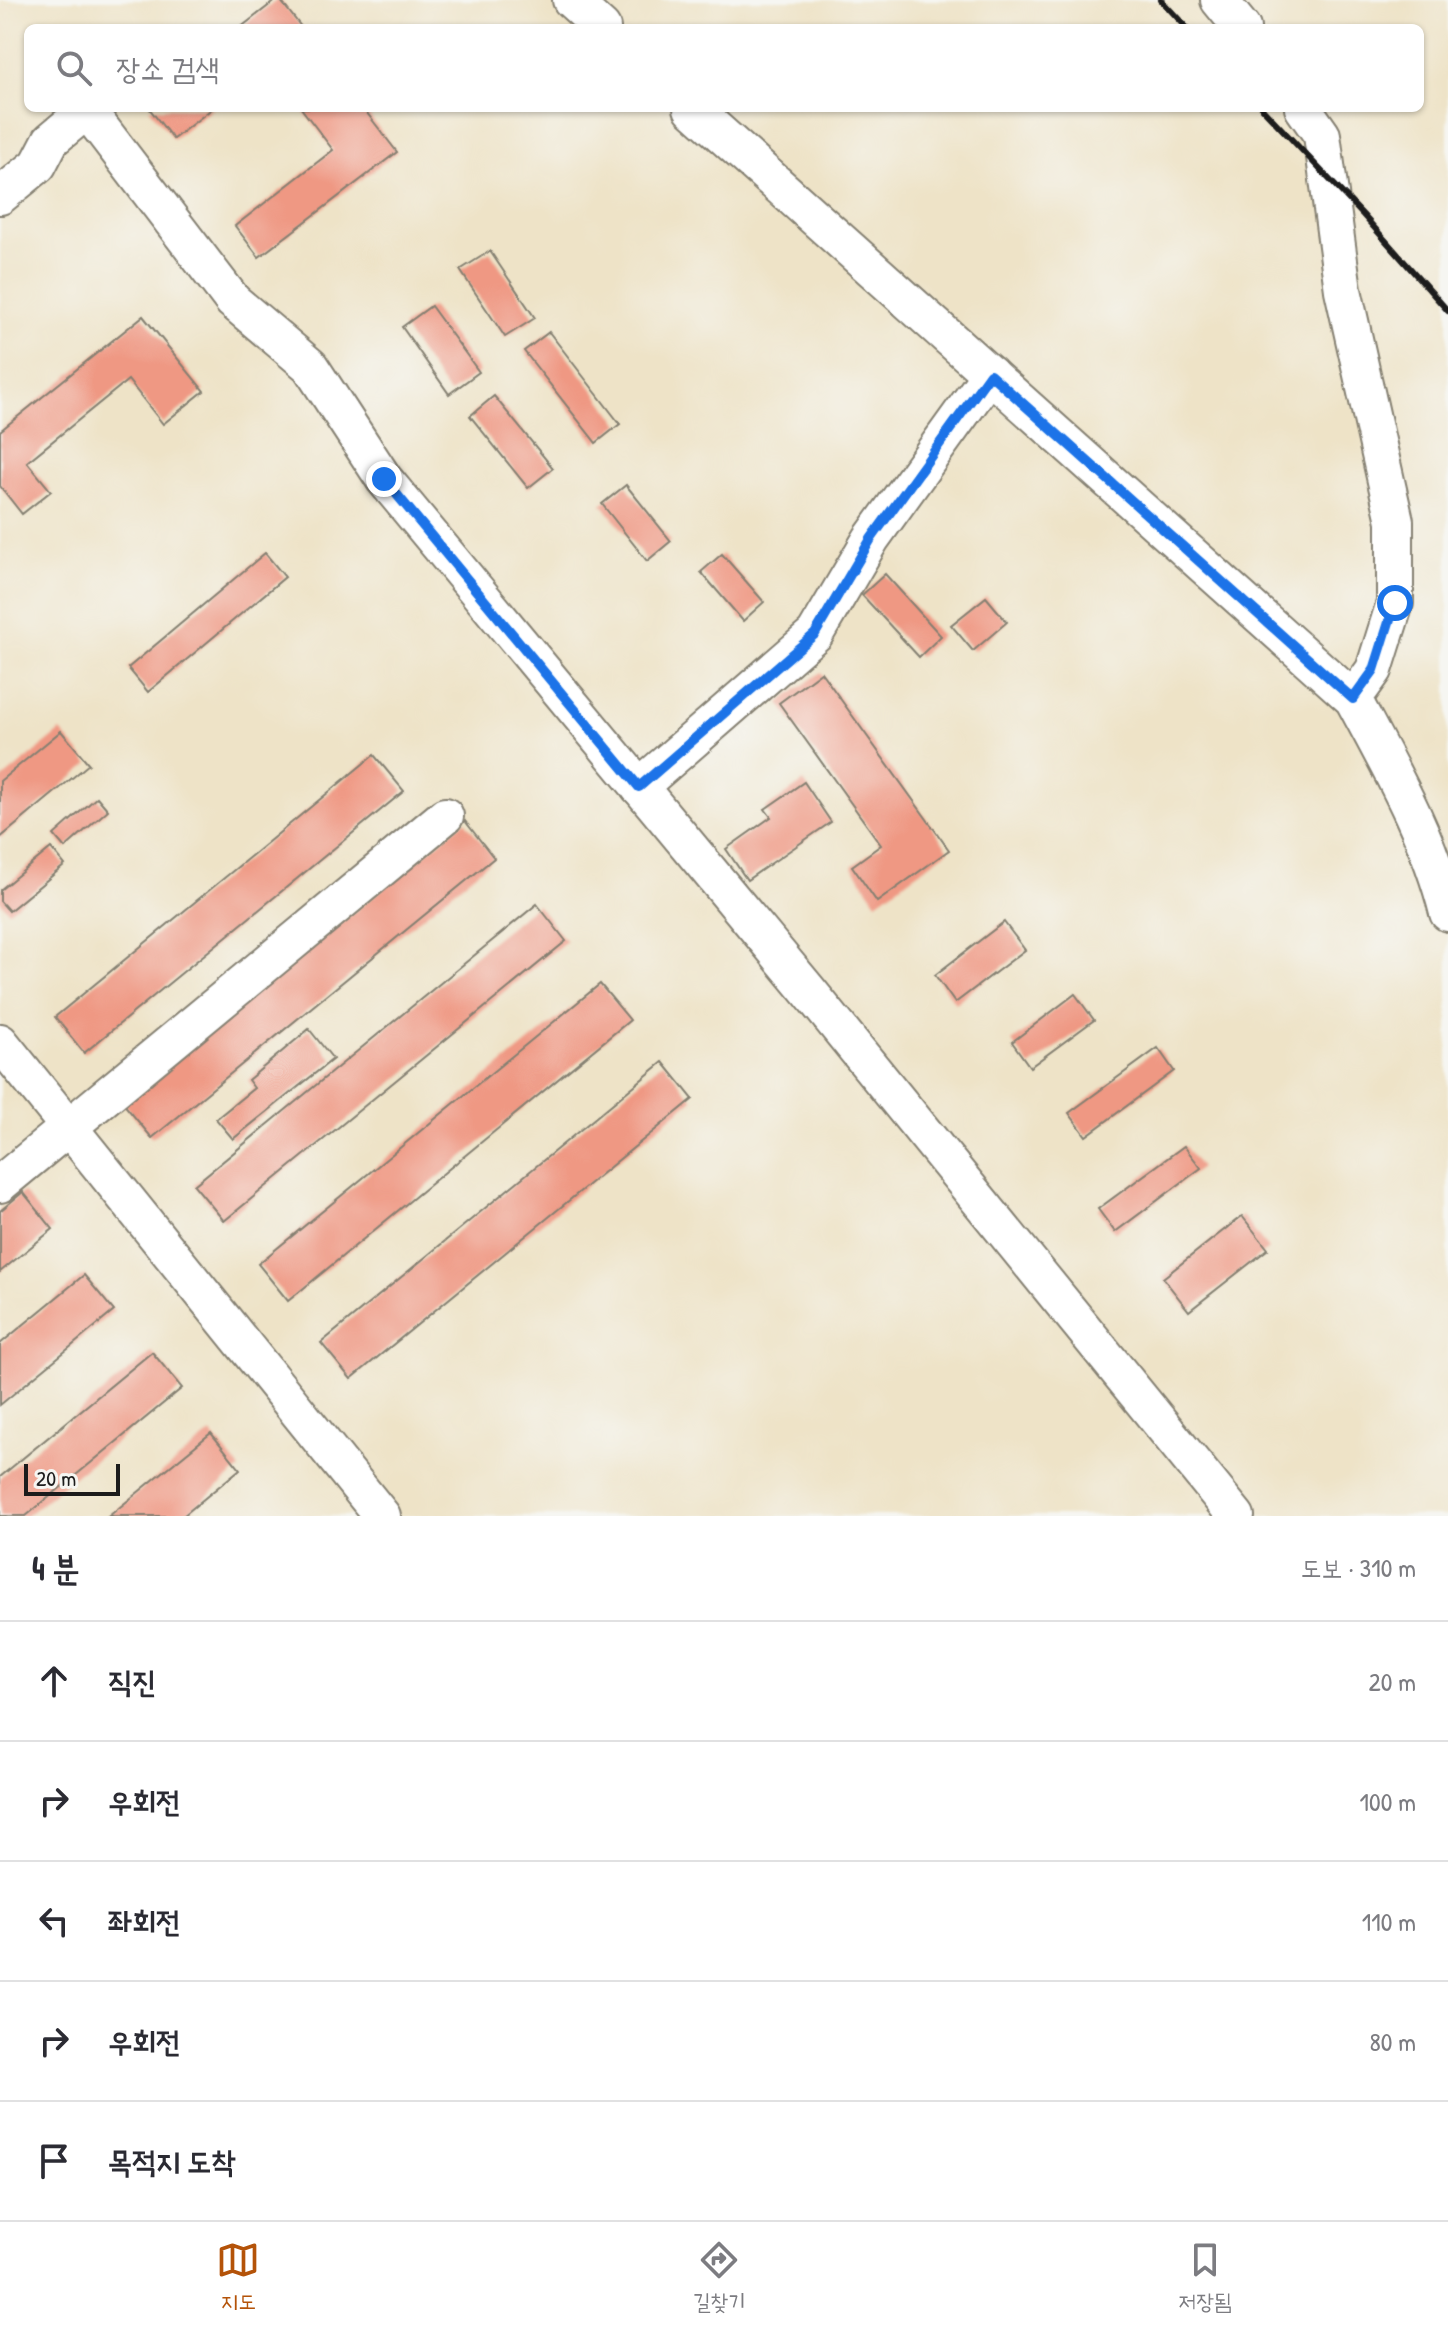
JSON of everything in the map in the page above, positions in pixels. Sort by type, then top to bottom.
[{"type":"street","points":[[571,0],[598,24]]},
{"type":"street","points":[[1219,0],[1239,24]]},
{"type":"street","points":[[0,196],[38,165],[51,140],[85,112]]},
{"type":"street","points":[[89,112],[233,301],[310,366],[384,479],[1236,1516]]},
{"type":"street","points":[[696,112],[1353,699],[1397,781],[1437,869],[1448,913]]},
{"type":"street","points":[[1306,112],[1322,135],[1343,290],[1395,521],[1395,603],[1374,670],[1353,699]]},
{"type":"street","points":[[639,787],[815,634],[871,539],[990,374]]},
{"type":"street","points":[[0,1184],[445,816]]},
{"type":"street","points":[[0,1042],[382,1516]]},
{"type":"building","points":[[280,0],[299,24],[245,24]]},
{"type":"building","points":[[152,112],[208,112],[173,139]]},
{"type":"building","points":[[304,112],[366,112],[397,152],[259,257],[235,226],[333,150]]},
{"type":"building","points":[[490,251],[535,318],[505,337],[460,270]]},
{"type":"building","points":[[431,306],[479,372],[449,394],[402,327]]},
{"type":"building","points":[[143,316],[204,391],[163,424],[128,380],[27,462],[51,491],[22,514],[0,486],[0,431]]},
{"type":"building","points":[[549,332],[620,424],[596,443],[524,351]]},
{"type":"building","points":[[494,396],[553,468],[528,488],[470,416]]},
{"type":"building","points":[[626,485],[671,541],[647,561],[602,504]]},
{"type":"building","points":[[265,553],[285,577],[148,692],[128,668]]},
{"type":"building","points":[[722,554],[764,602],[743,621],[701,572]]},
{"type":"building","points":[[885,574],[941,636],[919,657],[862,595]]},
{"type":"building","points":[[986,597],[1007,622],[973,651],[951,625]]},
{"type":"building","points":[[821,672],[949,850],[877,902],[852,866],[881,845],[779,703]]},
{"type":"building","points":[[61,731],[89,764],[0,838],[0,781]]},
{"type":"building","points":[[374,755],[404,791],[84,1053],[55,1017]]},
{"type":"building","points":[[804,782],[831,822],[747,880],[726,849],[771,817],[765,809]]},
{"type":"building","points":[[97,797],[108,810],[65,848],[54,835]]},
{"type":"building","points":[[465,821],[494,858],[152,1138],[122,1102]]},
{"type":"building","points":[[51,848],[65,865],[9,911],[0,901],[0,890]]},
{"type":"building","points":[[537,904],[566,941],[224,1221],[194,1185]]},
{"type":"building","points":[[1004,922],[1025,950],[955,1003],[935,975]]},
{"type":"building","points":[[600,984],[630,1020],[288,1301],[258,1264]]},
{"type":"building","points":[[1075,994],[1094,1020],[1030,1067],[1012,1042]]},
{"type":"building","points":[[309,1029],[333,1059],[233,1139],[216,1119],[254,1088],[248,1080]]},
{"type":"building","points":[[1158,1048],[1174,1071],[1086,1136],[1069,1113]]},
{"type":"building","points":[[663,1062],[693,1099],[351,1379],[321,1343]]},
{"type":"building","points":[[1184,1146],[1201,1168],[1115,1232],[1098,1209]]},
{"type":"building","points":[[23,1192],[53,1229],[0,1272],[0,1211]]},
{"type":"building","points":[[1242,1216],[1268,1249],[1189,1311],[1163,1278]]},
{"type":"building","points":[[84,1275],[114,1311],[0,1405],[0,1344]]},
{"type":"building","points":[[152,1352],[182,1388],[26,1516],[0,1516],[0,1477]]},
{"type":"building","points":[[211,1433],[240,1469],[183,1516],[109,1516]]},
{"type":"railway","points":[[1161,0],[1183,24]]},
{"type":"railway","points":[[1266,112],[1448,311]]},
{"type":"route","points":[[384,479],[639,787],[815,634],[871,539],[990,374],[1353,699],[1374,670],[1395,603]]}]
